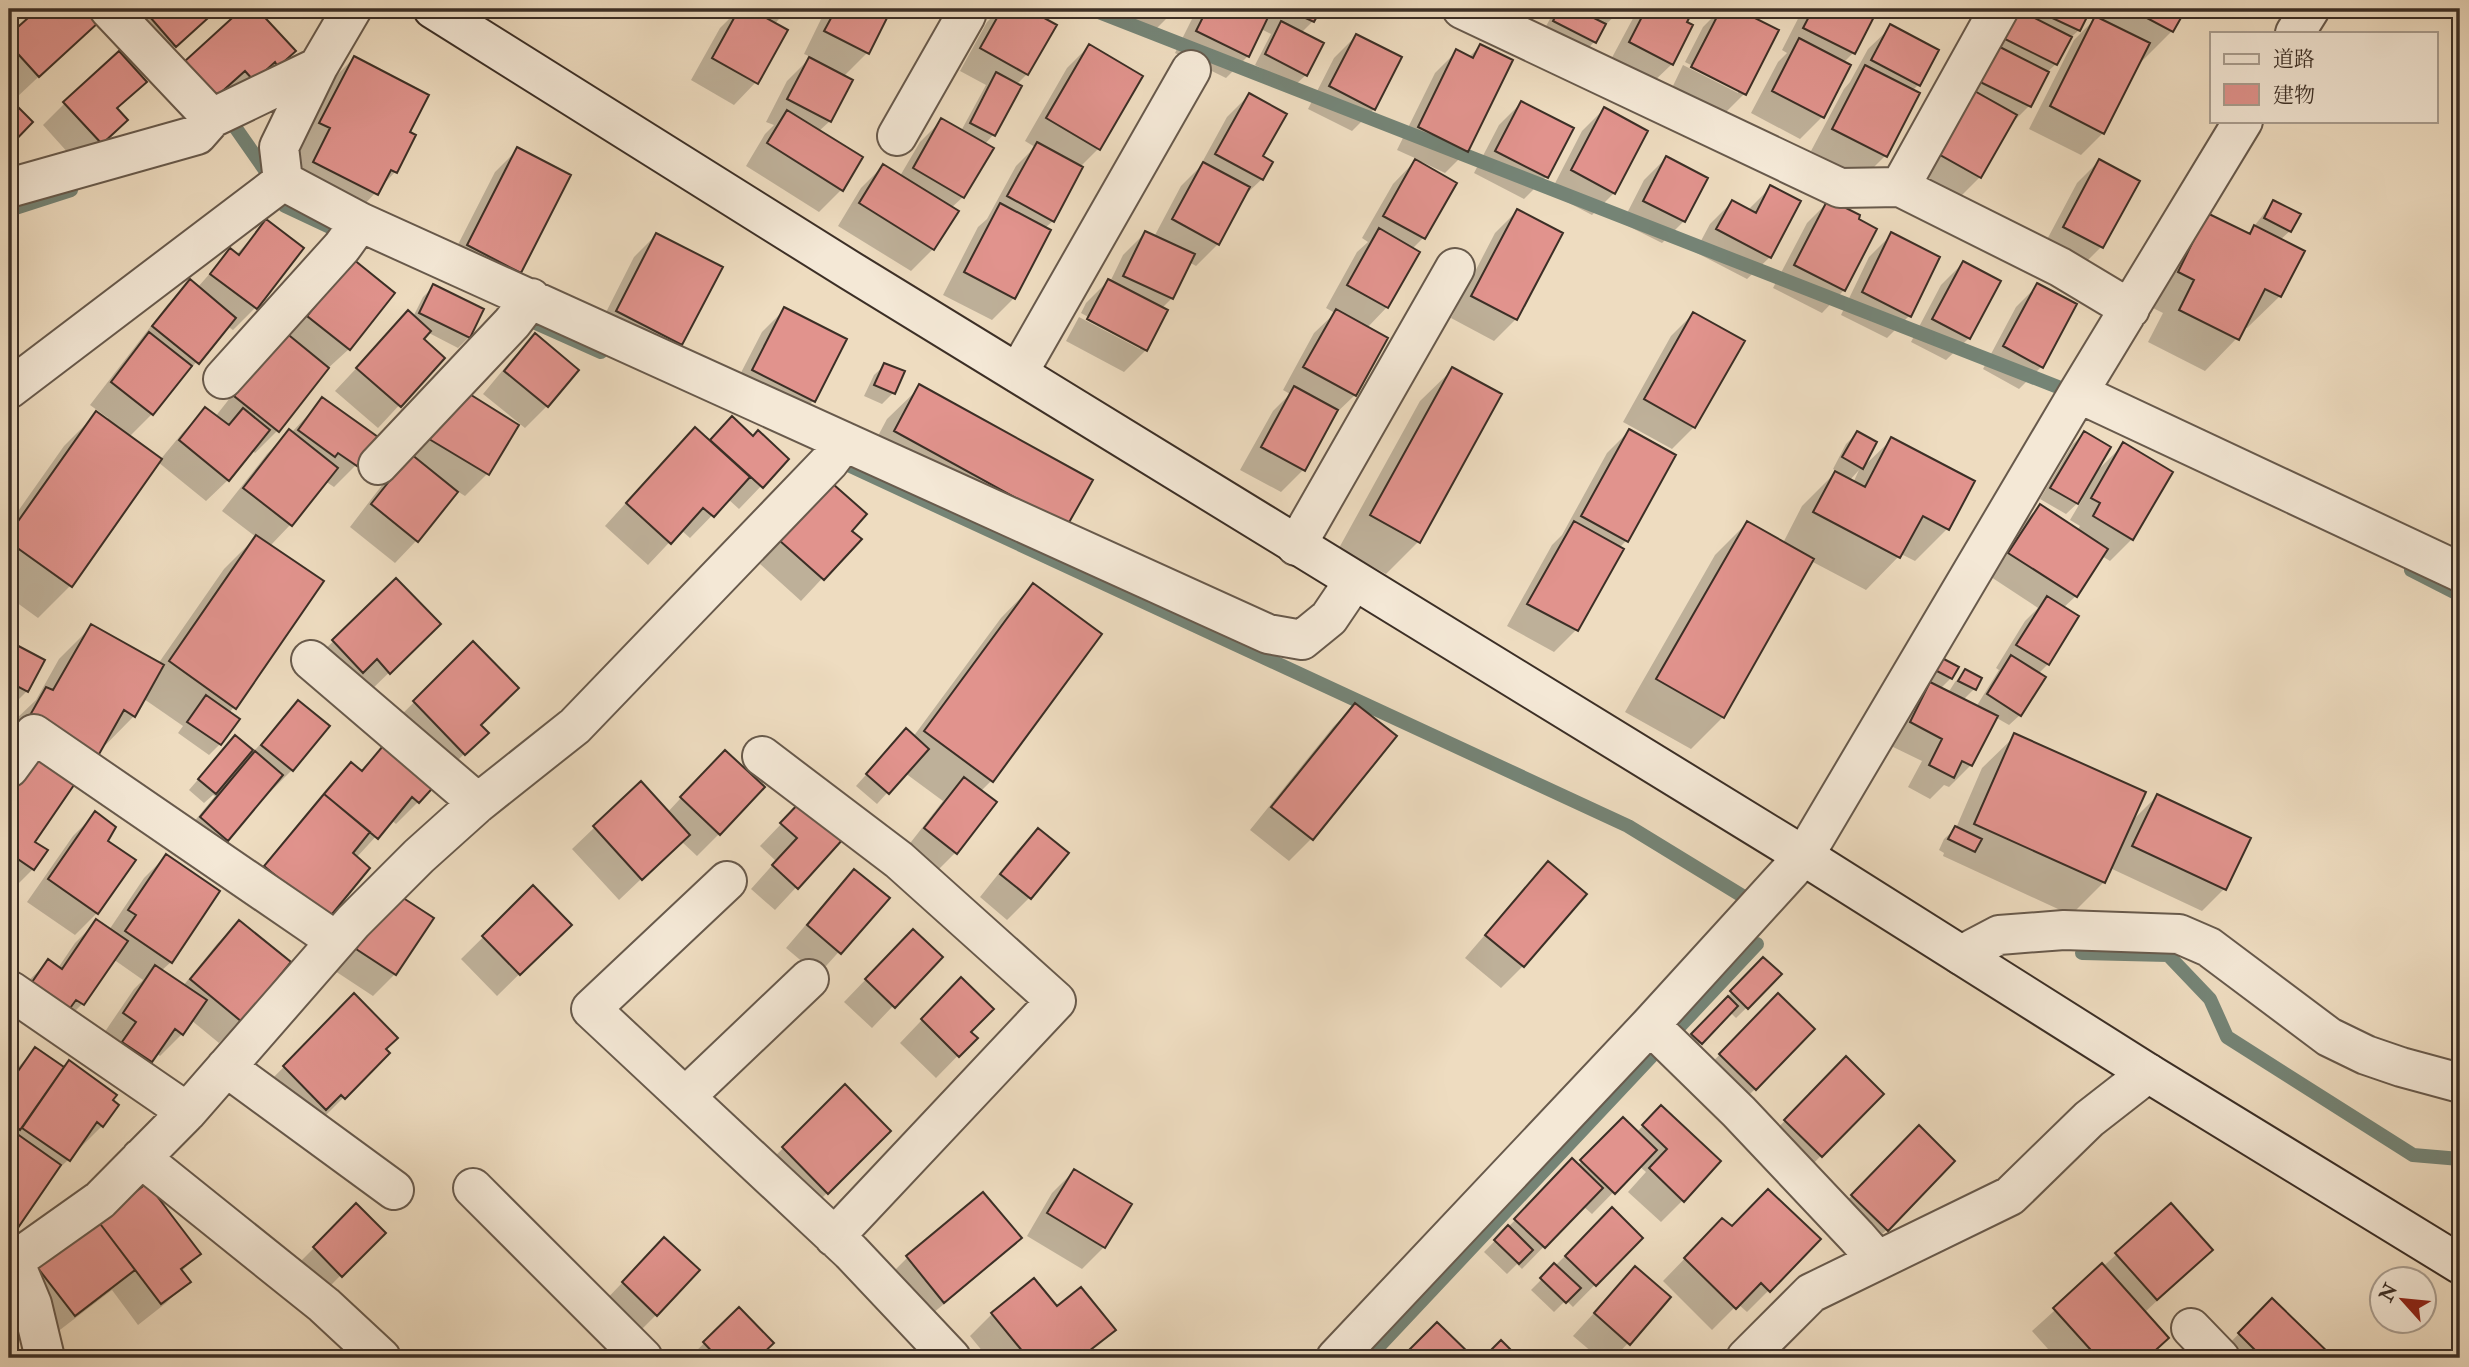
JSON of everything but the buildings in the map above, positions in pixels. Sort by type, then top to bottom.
[{"type":"street","points":[[109,9],[212,118]]},
{"type":"street","points":[[352,9],[318,67],[279,147],[283,181],[352,233],[837,452],[1268,634],[1302,640],[1329,618],[1354,581]]},
{"type":"street","points":[[433,9],[2460,1264]]},
{"type":"street","points":[[897,136],[966,15],[963,9]]},
{"type":"street","points":[[1462,9],[1840,188],[1900,187],[2060,267],[2130,309]]},
{"type":"street","points":[[1900,187],[1999,9]]},
{"type":"street","points":[[2296,32],[2310,9]]},
{"type":"street","points":[[9,188],[197,135],[212,118],[318,67]]},
{"type":"street","points":[[1018,373],[1191,70]]},
{"type":"street","points":[[1336,1358],[1661,1037],[1804,856],[2078,393],[2242,122]]},
{"type":"street","points":[[9,388],[283,181]]},
{"type":"street","points":[[223,379],[352,233]]},
{"type":"street","points":[[1296,545],[1455,268]]},
{"type":"street","points":[[378,465],[522,310]]},
{"type":"street","points":[[2078,393],[2460,572]]},
{"type":"street","points":[[45,1358],[32,1304],[12,1259],[100,1200],[187,1112],[336,941],[419,856],[478,803],[575,726],[837,452]]},
{"type":"street","points":[[311,660],[478,803]]},
{"type":"street","points":[[9,768],[34,734],[336,941]]},
{"type":"street","points":[[762,756],[899,860],[1056,1001],[834,1237]]},
{"type":"street","points":[[727,881],[591,1009],[834,1237],[951,1358]]},
{"type":"street","points":[[1961,955],[1999,935],[2064,930],[2179,934],[2209,947],[2329,1038],[2366,1055],[2460,1083]]},
{"type":"street","points":[[685,1097],[809,979]]},
{"type":"street","points":[[11,990],[187,1112]]},
{"type":"street","points":[[1661,1037],[1739,1112],[1877,1260]]},
{"type":"street","points":[[226,1068],[394,1190]]},
{"type":"street","points":[[1746,1358],[1811,1293],[2010,1196],[2089,1119],[2148,1073]]},
{"type":"street","points":[[141,1158],[324,1305],[381,1358]]},
{"type":"street","points":[[473,1188],[643,1358]]},
{"type":"street","points":[[2191,1328],[2220,1358]]},
{"type":"waterway","points":[[1091,9],[2058,387]]},
{"type":"waterway","points":[[235,127],[265,170]]},
{"type":"waterway","points":[[9,210],[71,190]]},
{"type":"waterway","points":[[285,206],[334,229]]},
{"type":"waterway","points":[[527,319],[601,352]]},
{"type":"waterway","points":[[833,458],[1628,826],[1749,900]]},
{"type":"waterway","points":[[2411,570],[2460,595]]},
{"type":"waterway","points":[[1368,1358],[1757,944]]},
{"type":"waterway","points":[[2082,953],[2168,955],[2210,999],[2227,1037],[2413,1155],[2460,1159]]}]
